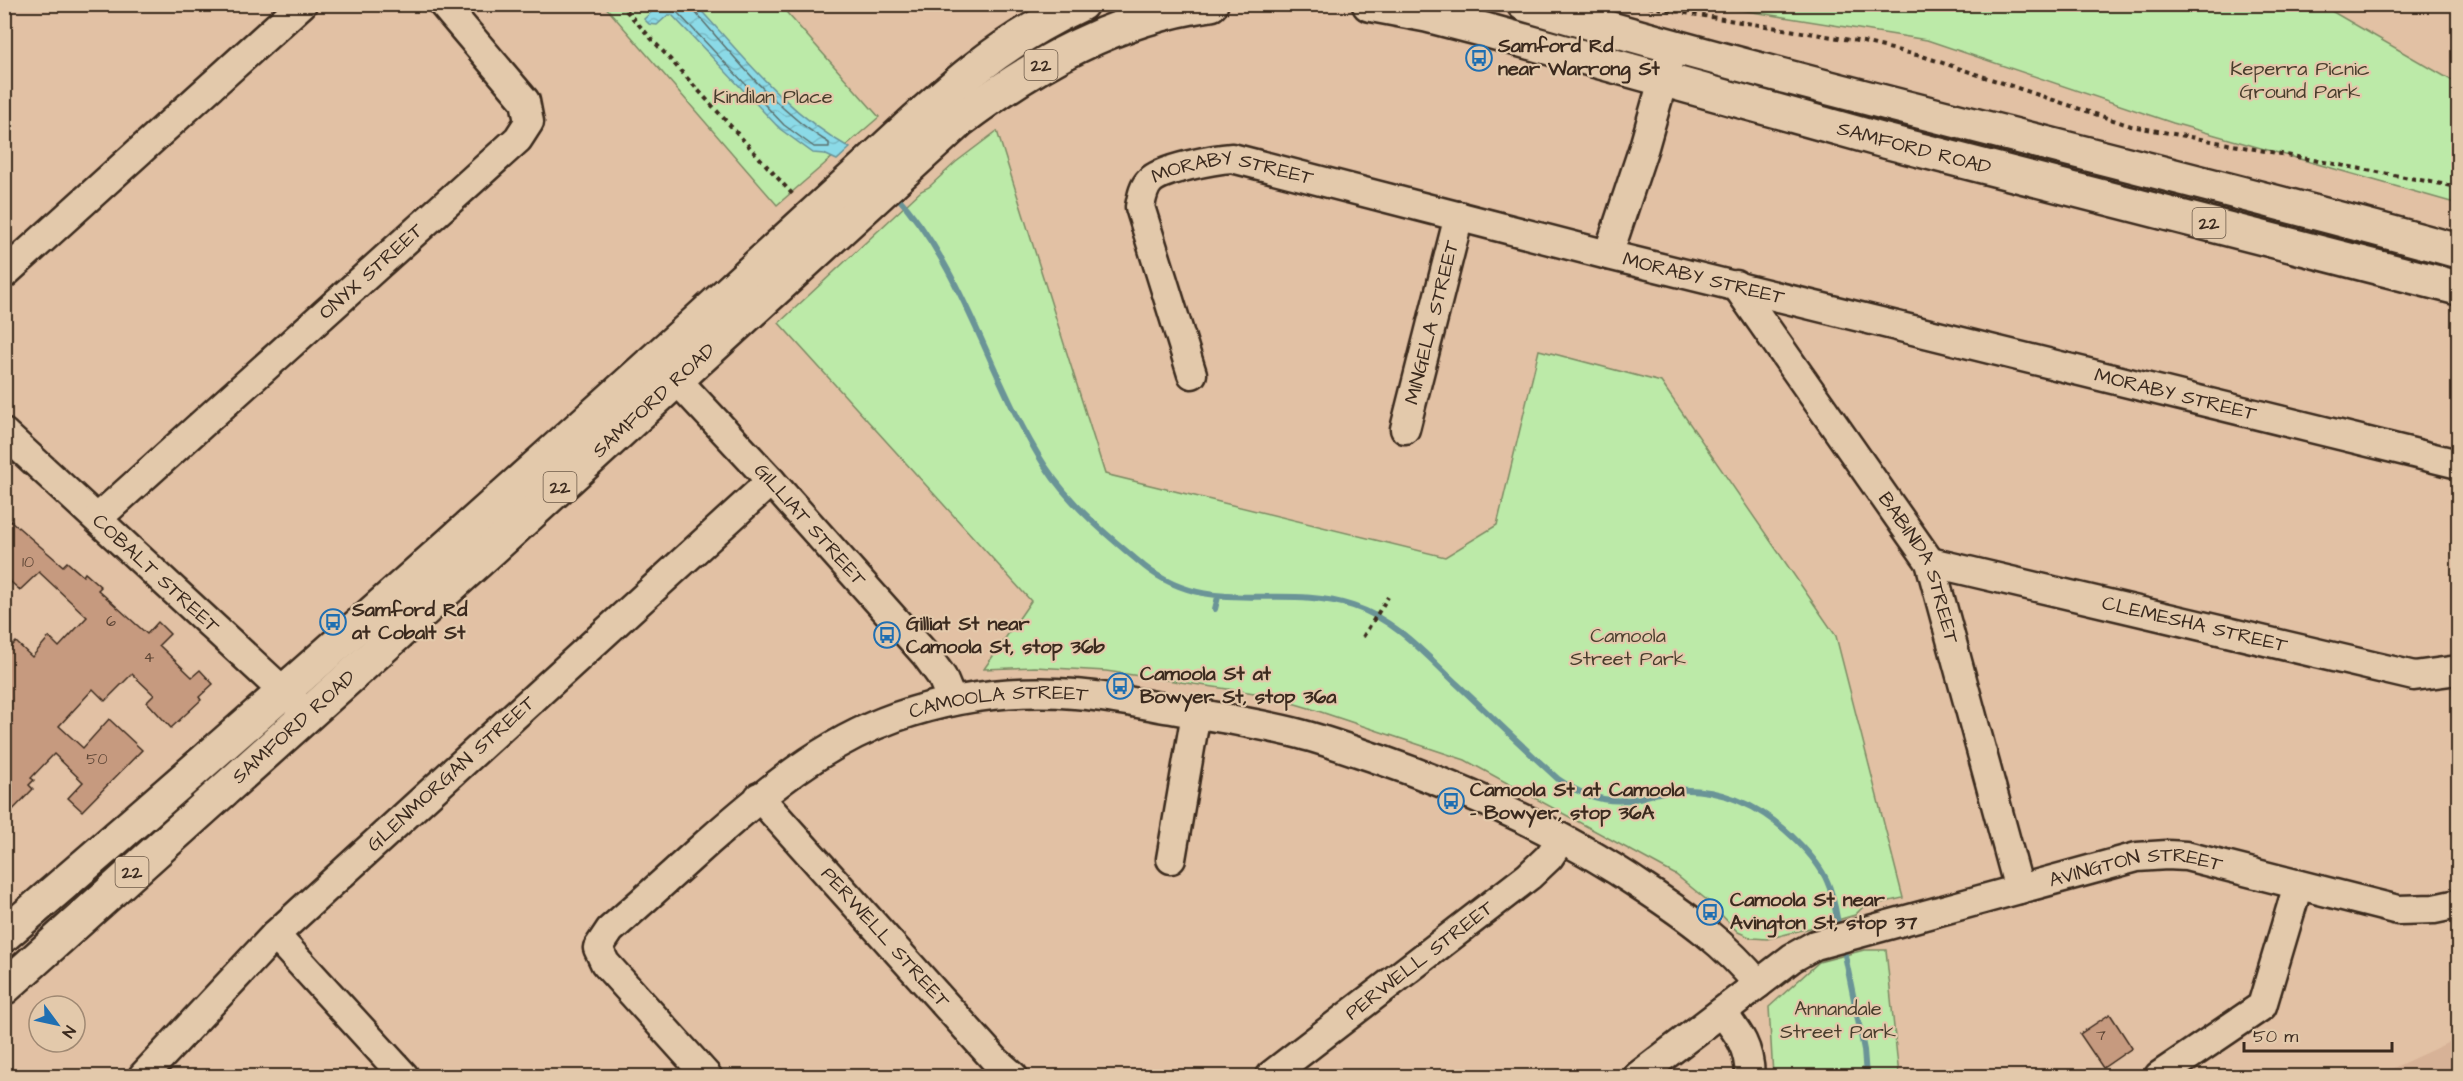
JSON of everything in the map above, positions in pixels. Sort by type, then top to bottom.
[{"type":"main road","name":"SAMFORD ROAD","points":[[1370,4],[1475,27],[1881,140],[2458,288]]},
{"type":"main road","name":"SAMFORD ROAD","points":[[1524,4],[1947,120],[2342,219],[2458,251]]},
{"type":"main road","name":"SAMFORD ROAD","points":[[893,160],[932,103],[995,52],[1043,22],[1079,5]]},
{"type":"main road","name":"SAMFORD ROAD","points":[[4,988],[296,704],[667,369],[893,160],[960,120],[1007,85],[1055,56],[1132,24],[1207,5]]},
{"type":"main road","name":"SAMFORD ROAD","points":[[4,935],[296,704]]},
{"type":"street","points":[[4,274],[302,4]]},
{"type":"street","name":"ONYX STREET","points":[[98,518],[518,139],[529,122],[525,101],[443,4]]},
{"type":"street","points":[[1608,255],[1644,147],[1672,45]]},
{"type":"street","name":"MORABY STREET","points":[[1192,374],[1140,207],[1143,192],[1152,178],[1204,160],[1232,158],[1608,255],[2458,464]]},
{"type":"street","name":"MINGELA STREET","points":[[1405,429],[1459,216]]},
{"type":"street","name":"BABINDA STREET","points":[[1736,285],[1930,562],[2019,889]]},
{"type":"street","name":"GILLIAT STREET","points":[[667,369],[771,481],[934,665],[952,701]]},
{"type":"street","name":"COBALT STREET","points":[[4,433],[296,704]]},
{"type":"street","name":"GLENMORGAN STREET","points":[[143,1077],[275,935],[771,481]]},
{"type":"street","name":"CLEMESHA STREET","points":[[1930,562],[2414,676],[2458,670]]},
{"type":"street","name":"CAMOOLA STREET","points":[[705,1076],[605,963],[598,948],[610,930],[759,797],[810,759],[838,743],[894,718],[952,701],[1014,694],[1078,694],[1196,713],[1300,734],[1463,790],[1562,839],[1665,902],[1736,958],[1758,984]]},
{"type":"street","points":[[1171,859],[1196,713]]},
{"type":"street","name":"PERWELL STREET","points":[[759,797],[996,1061],[1013,1077]]},
{"type":"street","name":"PERWELL STREET","points":[[1270,1077],[1529,876],[1549,857],[1562,839]]},
{"type":"street","name":"AVINGTON STREET","points":[[1638,1077],[1792,958],[1815,945],[2137,857],[2186,856],[2398,910],[2434,909],[2458,903]]},
{"type":"street","points":[[2159,1077],[2262,1006],[2298,885]]},
{"type":"street","points":[[275,935],[404,1077]]},
{"type":"street","points":[[1722,1012],[1741,1037],[1749,1056],[1750,1077]]},
{"type":"path","points":[[620,4],[796,197]]},
{"type":"path","points":[[1631,4],[1863,42],[1925,57],[2131,126],[2458,187]]},
{"type":"path","points":[[1363,637],[1388,597]]},
{"type":"shaded area","points":[[2458,1038],[2458,1076],[2376,1076]]},
{"type":"green space","name":"Kindilan Place","points":[[604,5],[780,5],[879,117],[777,205]]},
{"type":"green space","name":"Keperra Picnic Ground Park","points":[[1709,5],[2321,5],[2458,84],[2458,204],[2173,123],[1927,40]]},
{"type":"green space","name":"Camoola Street Park","points":[[997,131],[1105,474],[1445,557],[1497,525],[1539,350],[1661,382],[1836,636],[1903,898],[1863,907],[1855,915],[1810,928],[1767,939],[1752,938],[1738,932],[1708,901],[1676,875],[1465,760],[1261,694],[1106,671],[1035,667],[984,669],[1031,601],[779,323],[921,191],[929,187],[956,162]]},
{"type":"green space","name":"Annandale Street Park","points":[[1864,950],[1886,950],[1899,1076],[1773,1076],[1769,1007],[1819,962]]},
{"type":"water","points":[[659,5],[696,5],[786,101],[827,134],[850,148],[837,160],[824,154],[813,153],[780,129],[672,15],[668,15],[657,25],[649,24],[644,19]]},
{"type":"building","points":[[4,515],[63,566],[67,562],[83,576],[85,573],[101,587],[98,590],[147,634],[158,622],[170,634],[159,645],[192,677],[200,670],[213,684],[199,697],[201,700],[171,728],[147,702],[154,695],[132,674],[105,701],[93,689],[59,726],[83,748],[109,719],[142,750],[82,811],[68,798],[83,782],[54,754],[31,778],[34,780],[29,785],[33,789],[4,819],[4,654],[16,642],[32,657],[49,637],[59,647],[87,617],[39,572],[20,590],[4,576]]},
{"type":"building","points":[[2110,1014],[2132,1048],[2103,1068],[2080,1034]]},
{"type":"waterway","points":[[895,194],[919,224],[959,291],[1008,398],[1045,466],[1078,507],[1144,566],[1169,582],[1195,591],[1220,596],[1300,597],[1326,600],[1369,612],[1410,640],[1558,779],[1597,798],[1628,800],[1662,792],[1693,790],[1726,796],[1756,809],[1784,829],[1818,864],[1831,893],[1839,929]]},
{"type":"waterway","points":[[1215,609],[1218,597]]},
{"type":"waterway","points":[[1843,945],[1864,1050],[1866,1076]]},
{"type":"railway","points":[[2451,1076],[2458,1073]]},
{"type":"place","name":"Samford Rd near Warrong St","points":[[1479,58]]},
{"type":"place","name":"Samford Rd at Cobalt St","points":[[333,622]]},
{"type":"place","name":"Gilliat St near Camoola St, stop 36b","points":[[887,635]]},
{"type":"place","name":"Camoola St at Bowyer St, stop 36a","points":[[1120,686]]},
{"type":"place","name":"Camoola St at Camoola - Bowyer, stop 36A","points":[[1451,801]]},
{"type":"place","name":"Camoola St near Avington St, stop 37","points":[[1710,912]]}]
